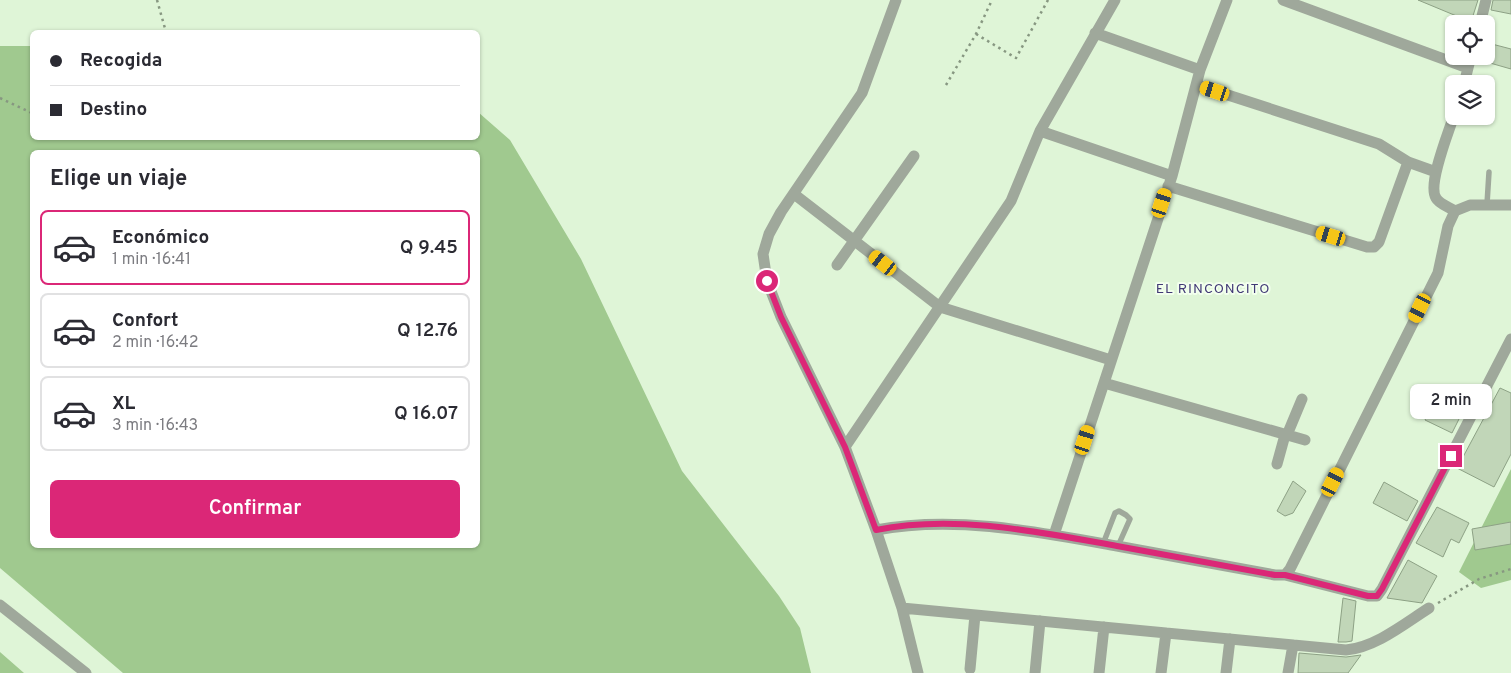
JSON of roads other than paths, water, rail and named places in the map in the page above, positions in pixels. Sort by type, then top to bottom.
[{"type":"street","points":[[896,0],[862,93],[768,234],[763,254],[767,281],[781,317],[845,447],[876,530],[902,608],[918,673]]},
{"type":"street","points":[[845,447],[1011,202],[1040,131],[1115,0]]},
{"type":"street","points":[[1054,535],[1170,181],[1200,70],[1225,0]]},
{"type":"street","points":[[1283,0],[1468,68]]},
{"type":"street","points":[[1482,15],[1486,0]]},
{"type":"street","points":[[1095,33],[1200,70]]},
{"type":"street","points":[[1466,75],[1469,65]]},
{"type":"street","points":[[1197,85],[1379,144],[1408,162],[1436,172]]},
{"type":"street","points":[[1451,125],[1436,172],[1433,190],[1435,197],[1455,211]]},
{"type":"street","points":[[1040,131],[1170,181],[1367,247],[1374,247],[1379,242],[1408,162]]},
{"type":"street","points":[[837,265],[914,156]]},
{"type":"street","points":[[794,194],[940,307],[1111,360]]},
{"type":"street","points":[[1285,575],[1290,569],[1438,273],[1448,226],[1455,211],[1470,205],[1511,204]]},
{"type":"street","points":[[876,530],[924,524],[978,526],[1054,535],[1275,575],[1285,575],[1368,596],[1377,596],[1511,339]]},
{"type":"street","points":[[1104,383],[1306,440]]},
{"type":"street","points":[[1277,464],[1286,435],[1302,399]]},
{"type":"street","points":[[0,605],[86,673]]},
{"type":"street","points":[[902,608],[1346,650],[1359,649],[1429,608]]},
{"type":"street","points":[[970,669],[975,615]]},
{"type":"street","points":[[1035,673],[1040,621]]},
{"type":"street","points":[[1099,673],[1104,627]]},
{"type":"street","points":[[1161,673],[1166,633]]},
{"type":"street","points":[[1226,673],[1230,639]]},
{"type":"street","points":[[1288,673],[1293,645]]},
{"type":"lane","points":[[1486,204],[1489,172]]},
{"type":"lane","points":[[1103,544],[1116,513],[1119,512],[1130,519],[1118,546]]},
{"type":"district","name":"EL RINCONCITO","points":[[1213,289]]}]
